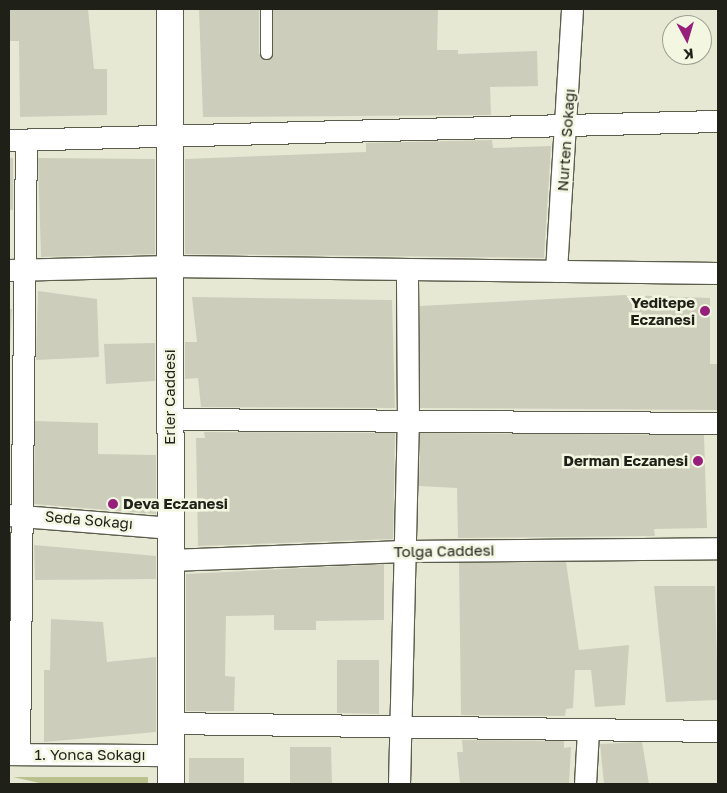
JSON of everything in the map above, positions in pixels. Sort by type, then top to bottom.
[{"type":"street","name":"Erler Caddesi","points":[[170,9],[170,784]]},
{"type":"street","name":"Nurten Sokağı","points":[[556,271],[568,126],[572,9]]},
{"type":"street","points":[[14,754],[18,270],[17,140],[718,121]]},
{"type":"street","points":[[18,270],[170,266],[718,274]]},
{"type":"street","points":[[399,784],[408,422],[407,269]]},
{"type":"street","points":[[170,419],[718,423]]},
{"type":"street","name":"Seda Sokağı","points":[[16,514],[170,528]]},
{"type":"street","name":"Tolga Caddesi","points":[[170,560],[404,551],[718,548]]},
{"type":"street","points":[[170,723],[400,729],[718,731]]},
{"type":"street","points":[[585,784],[588,731]]},
{"type":"street","name":"1. Yonca Sokağı","points":[[14,754],[171,755]]},
{"type":"lane","points":[[266,9],[266,53]]},
{"type":"green space","points":[[13,777],[148,777],[148,784],[44,784]]},
{"type":"building","points":[[9,9],[88,9],[94,69],[107,69],[107,115],[20,117],[19,41],[9,41]]},
{"type":"building","points":[[199,9],[259,9],[259,53],[266,60],[273,53],[273,9],[438,9],[437,50],[458,50],[458,54],[537,51],[538,86],[490,87],[491,115],[203,117]]},
{"type":"building","points":[[492,140],[493,148],[551,146],[544,258],[185,254],[185,159],[366,152],[366,143]]},
{"type":"building","points":[[9,158],[13,158],[13,210],[9,210]]},
{"type":"building","points":[[38,158],[155,159],[155,254],[41,257]]},
{"type":"building","points":[[38,291],[97,299],[99,357],[36,360]]},
{"type":"building","points":[[625,295],[710,298],[710,364],[718,364],[717,410],[420,408],[420,306]]},
{"type":"building","points":[[192,297],[392,300],[395,408],[201,407],[198,378],[185,379],[185,342],[197,342]]},
{"type":"building","points":[[9,309],[12,309],[9,362]]},
{"type":"building","points":[[155,343],[155,381],[106,384],[104,344]]},
{"type":"building","points":[[35,421],[98,423],[98,454],[156,455],[156,514],[34,504]]},
{"type":"building","points":[[204,432],[395,433],[393,539],[198,546],[196,438],[205,438]]},
{"type":"building","points":[[420,433],[704,435],[707,528],[654,529],[655,536],[458,538],[457,488],[419,486]]},
{"type":"building","points":[[34,545],[156,556],[156,579],[35,580]]},
{"type":"building","points":[[566,562],[579,650],[629,645],[625,705],[595,707],[591,670],[575,670],[573,708],[566,709],[565,716],[461,715],[459,563]]},
{"type":"building","points":[[384,564],[384,620],[316,621],[316,630],[274,630],[274,615],[226,616],[225,676],[235,677],[234,711],[186,711],[186,574]]},
{"type":"building","points":[[654,586],[715,586],[718,700],[666,702]]},
{"type":"building","points":[[51,619],[103,622],[107,662],[156,657],[156,732],[44,742],[44,670],[50,670]]},
{"type":"building","points":[[337,660],[379,660],[379,714],[337,713]]},
{"type":"building","points":[[462,740],[564,741],[564,748],[571,747],[569,784],[460,784],[457,752],[463,752]]},
{"type":"building","points":[[642,742],[649,784],[604,784],[600,744]]},
{"type":"building","points":[[290,747],[331,747],[332,784],[290,784]]},
{"type":"building","points":[[189,758],[244,758],[244,784],[189,784]]},
{"type":"place","name":"Yeditepe Eczanesi","points":[[705,311]]},
{"type":"place","name":"Derman Eczanesi","points":[[698,461]]},
{"type":"place","name":"Deva Eczanesi","points":[[113,504]]}]
